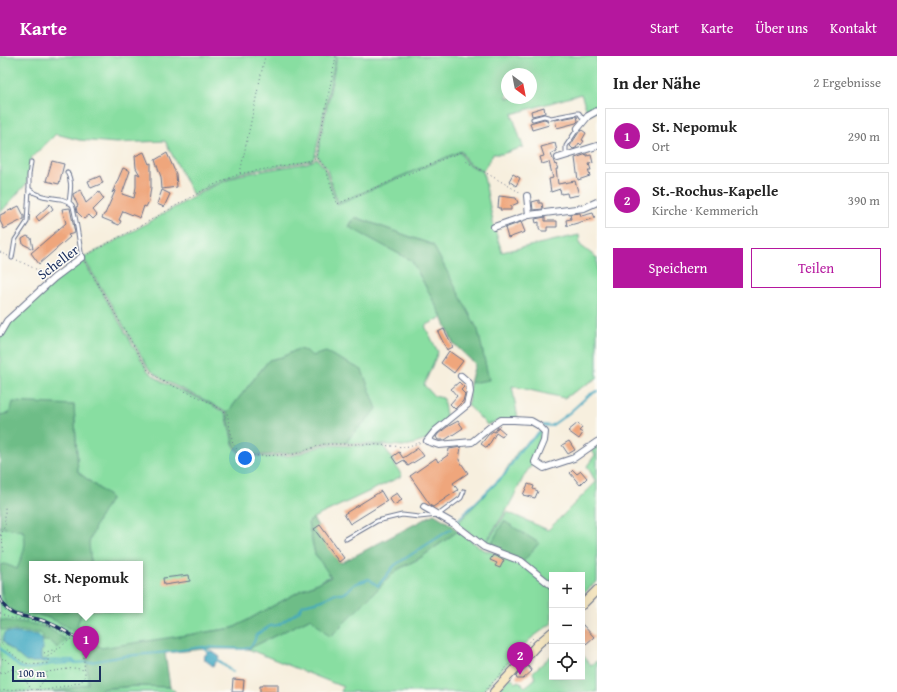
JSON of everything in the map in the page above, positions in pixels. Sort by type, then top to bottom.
[{"type":"street","points":[[578,128],[588,116],[597,111]]},
{"type":"street","points":[[558,158],[597,146]]},
{"type":"street","points":[[527,196],[529,215]]},
{"type":"street","points":[[494,227],[529,215],[584,208],[597,202]]},
{"type":"street","name":"Scheller","points":[[0,333],[7,321],[54,278],[82,257]]},
{"type":"street","points":[[461,376],[469,383],[470,392],[468,404],[434,432],[427,441],[440,445],[472,442],[501,420],[532,421],[545,432],[544,441],[535,462],[544,468],[574,458],[597,442]]},
{"type":"street","points":[[424,507],[454,524],[484,547],[521,561],[549,584]]},
{"type":"street","points":[[585,602],[597,590]]},
{"type":"street","points":[[494,692],[538,644],[549,635]]},
{"type":"lane","points":[[533,119],[544,116],[551,118],[577,112],[584,120]]},
{"type":"lane","points":[[566,156],[566,146],[578,128]]},
{"type":"lane","points":[[12,258],[15,240],[27,222],[29,189],[28,175],[31,162]]},
{"type":"lane","points":[[66,172],[70,178],[71,185],[69,203]]},
{"type":"lane","points":[[29,189],[39,196],[62,200],[72,204],[75,211],[77,234],[82,257]]},
{"type":"lane","points":[[346,539],[377,521],[402,516],[419,517],[438,515],[460,498],[464,491]]},
{"type":"path","points":[[239,174],[264,56]]},
{"type":"path","points":[[336,56],[316,157],[325,167],[338,204],[460,152],[467,162],[527,196]]},
{"type":"path","name":"Scheller","points":[[82,257],[209,187],[239,174],[306,162],[316,157]]},
{"type":"path","points":[[0,252],[54,278]]},
{"type":"path","points":[[82,257],[148,370],[162,381],[207,401],[227,414],[234,444],[238,452],[243,455],[262,456],[295,454],[324,444],[365,444],[405,447],[427,441]]},
{"type":"path","points":[[4,552],[1,535],[5,525],[5,506]]},
{"type":"path","points":[[0,613],[7,617],[41,622],[48,625],[71,639],[80,648],[84,654],[85,664],[84,678],[81,682],[47,690],[31,689],[0,692]]},
{"type":"path","points":[[67,637],[70,633]]},
{"type":"path","points":[[0,640],[2,646],[20,661],[30,665],[48,663],[48,656],[71,639]]},
{"type":"path","points":[[44,653],[52,650],[55,651]]},
{"type":"path","points":[[2,659],[4,658],[14,668],[31,689]]},
{"type":"path","points":[[0,673],[14,668]]},
{"type":"path","points":[[47,672],[75,668],[85,670]]},
{"type":"path","points":[[37,690],[46,677],[47,669]]},
{"type":"green space","points":[[0,56],[336,56],[315,156],[312,160],[240,173],[193,195],[165,141],[116,143],[79,140],[56,134],[31,158],[27,183],[0,213]]},
{"type":"green space","points":[[337,56],[597,56],[597,110],[588,114],[581,94],[512,114],[523,147],[502,154],[493,154],[483,171],[467,162],[461,151],[338,203],[326,167],[317,156]]},
{"type":"green space","points":[[460,152],[466,163],[483,172],[494,227],[502,252],[579,235],[580,245],[597,258],[597,378],[564,398],[512,386],[518,419],[501,420],[487,425],[468,405],[470,383],[489,379],[433,245],[355,217],[349,226],[412,261],[442,317],[425,326],[438,352],[424,385],[434,396],[443,398],[447,420],[426,440],[405,446],[346,443],[350,437],[311,356],[304,351],[297,350],[280,358],[269,360],[227,413],[207,401],[163,380],[149,369],[83,257],[103,248],[209,188],[239,175],[307,163],[316,158],[324,167],[337,204]]},
{"type":"green space","points":[[355,217],[433,245],[478,330],[489,380],[470,383],[475,364],[453,343],[442,317],[412,261],[349,227]]},
{"type":"green space","points":[[82,258],[148,371],[162,382],[207,402],[226,414],[233,444],[238,452],[243,455],[268,457],[295,455],[324,445],[384,446],[402,476],[313,518],[308,523],[315,554],[331,576],[302,590],[233,628],[101,649],[101,689],[136,686],[170,687],[176,692],[0,692],[0,527],[23,531],[111,498],[78,472],[74,405],[0,415],[0,335],[8,322]]},
{"type":"green space","points":[[298,349],[307,351],[312,356],[326,352],[362,370],[377,409],[346,443],[324,443],[295,453],[243,455],[234,444],[227,413],[269,360],[282,357]]},
{"type":"green space","points":[[13,402],[74,405],[78,472],[111,498],[97,522],[89,543],[91,561],[29,561],[29,613],[82,613],[77,625],[101,648],[233,628],[302,590],[331,577],[315,554],[308,523],[313,518],[341,563],[434,514],[452,525],[458,531],[420,558],[397,570],[330,637],[311,618],[248,649],[204,649],[165,653],[170,687],[136,686],[101,689],[101,692],[53,692],[88,684],[87,657],[84,647],[87,641],[52,619],[39,615],[17,613],[7,606],[4,600],[0,579],[0,565],[5,564],[17,569],[25,546],[23,531],[0,527],[0,415],[10,413]]},
{"type":"green space","points":[[542,431],[544,433],[534,462],[525,474],[509,506],[484,545],[457,524],[501,478],[519,449]]},
{"type":"green space","points":[[597,446],[597,581],[585,592],[585,572],[549,572],[549,583],[523,562],[504,522],[489,547],[485,545],[507,512],[548,530],[596,482],[587,466],[595,455],[591,451]]},
{"type":"green space","points":[[504,521],[539,543],[523,562],[489,547]]},
{"type":"green space","points":[[458,531],[482,549],[520,562],[549,585],[549,625],[529,640],[482,692],[341,692],[343,687],[248,649],[311,618],[330,637],[397,570],[420,558]]},
{"type":"green space","points":[[0,620],[28,623],[46,627],[67,640],[57,648],[51,642],[43,641],[43,636],[40,633],[2,630],[0,629]]},
{"type":"green space","points":[[549,658],[549,680],[585,680],[585,658],[591,665],[597,661],[597,692],[497,692],[510,677],[516,683],[519,681],[525,687],[535,679],[533,672]]},
{"type":"water","points":[[4,633],[38,635],[43,646],[43,650],[41,650],[41,660],[47,659],[46,662],[26,662],[3,641]]},
{"type":"water","points":[[210,651],[220,657],[213,666],[205,660],[204,656]]},
{"type":"building","points":[[544,107],[545,113],[532,116],[531,111]]},
{"type":"building","points":[[577,116],[578,121],[576,123],[557,128],[555,120]]},
{"type":"building","points":[[544,119],[547,120],[549,125],[532,130],[530,123]]},
{"type":"building","points":[[582,130],[586,133],[582,140],[584,141],[581,145],[579,143],[576,148],[573,149],[570,146]]},
{"type":"building","points":[[555,143],[557,151],[551,154],[558,169],[556,169],[558,184],[575,181],[579,195],[568,197],[567,193],[561,194],[560,189],[551,192],[549,179],[553,178],[549,162],[542,164],[540,157],[544,156],[541,147]]},
{"type":"building","points":[[144,152],[149,164],[151,163],[151,187],[149,201],[146,207],[144,206],[140,218],[123,211],[119,220],[121,221],[119,225],[102,218],[116,189],[112,193],[123,168],[130,171],[122,194],[134,198],[136,173],[140,175],[136,168],[135,156]]},
{"type":"building","points":[[167,153],[176,174],[177,187],[162,189],[161,177],[155,160]]},
{"type":"building","points":[[587,154],[587,156],[591,155],[593,163],[589,164],[591,170],[588,170],[590,176],[578,180],[575,158]]},
{"type":"building","points":[[52,161],[64,164],[59,184],[46,181]]},
{"type":"building","points":[[513,174],[520,178],[516,186],[509,181]]},
{"type":"building","points":[[100,176],[103,183],[91,188],[88,181]]},
{"type":"building","points":[[80,190],[86,203],[99,192],[104,199],[93,210],[97,215],[93,219],[89,215],[84,219],[77,212],[76,207],[78,206],[73,194]]},
{"type":"building","points":[[162,190],[170,194],[164,207],[157,204]]},
{"type":"building","points":[[499,196],[516,198],[518,203],[511,206],[511,210],[500,210],[501,208],[498,208]]},
{"type":"building","points":[[539,200],[539,203],[542,203],[543,209],[533,210],[532,202]]},
{"type":"building","points":[[50,204],[53,209],[39,221],[36,217]]},
{"type":"building","points":[[19,206],[24,219],[4,229],[0,221],[0,215]]},
{"type":"building","points":[[70,208],[75,233],[68,235],[70,237],[39,264],[31,253],[66,223],[62,209]]},
{"type":"building","points":[[580,213],[581,216],[593,213],[595,218],[567,226],[566,220],[571,219],[570,214]]},
{"type":"building","points":[[545,217],[545,221],[557,221],[557,227],[547,227],[547,231],[541,231],[539,228],[539,222],[536,223],[535,219]]},
{"type":"building","points":[[521,222],[525,232],[508,238],[505,228]]},
{"type":"building","points":[[27,236],[31,238],[33,249],[23,244],[22,239]]},
{"type":"building","points":[[444,329],[453,347],[447,350],[438,332]]},
{"type":"building","points":[[449,351],[463,361],[454,373],[441,363]]},
{"type":"building","points":[[459,382],[464,387],[461,390],[465,394],[463,401],[455,409],[450,404],[457,396],[451,389]]},
{"type":"building","points":[[458,421],[463,428],[445,440],[438,440],[436,437],[438,434]]},
{"type":"building","points":[[578,423],[582,428],[579,431],[583,433],[579,439],[568,431]]},
{"type":"building","points":[[498,427],[505,433],[502,437],[496,433],[487,448],[481,444],[488,435],[493,431],[495,432]]},
{"type":"building","points":[[569,441],[575,450],[568,454],[562,445]]},
{"type":"building","points":[[461,447],[459,460],[468,473],[453,483],[458,490],[433,507],[410,476],[436,458],[438,462],[448,455],[449,449]]},
{"type":"building","points":[[418,448],[424,456],[408,466],[404,460],[397,464],[392,457],[399,452],[403,458]]},
{"type":"building","points":[[573,470],[577,474],[581,471],[587,478],[580,485],[570,473]]},
{"type":"building","points":[[528,484],[534,486],[533,489],[538,491],[535,498],[523,495]]},
{"type":"building","points":[[381,491],[387,501],[350,524],[344,514]]},
{"type":"building","points":[[397,493],[402,500],[394,505],[389,498]]},
{"type":"building","points":[[320,525],[344,558],[339,562],[314,529]]},
{"type":"building","points":[[493,555],[504,560],[500,568],[495,566],[497,563],[490,560]]},
{"type":"building","points":[[189,575],[190,581],[164,585],[163,578]]},
{"type":"building","points":[[585,627],[594,637],[586,644],[585,643]]},
{"type":"building","points":[[528,666],[532,671],[523,679],[517,679],[516,676]]},
{"type":"building","points":[[233,679],[244,680],[243,692],[232,692]]},
{"type":"building","points":[[263,684],[278,684],[278,692],[260,692],[260,686],[263,686]]},
{"type":"waterway","points":[[543,425],[551,426],[569,413],[589,395],[597,391]]},
{"type":"waterway","points":[[457,521],[505,474],[522,448],[540,432]]},
{"type":"waterway","points":[[202,647],[249,648],[254,643],[256,635],[270,626],[278,625],[299,611],[303,605],[323,600],[335,593],[342,594],[355,584],[369,579],[378,586],[395,565],[451,529]]},
{"type":"waterway","points":[[0,648],[20,667],[26,669],[51,664],[91,662],[124,656],[202,647],[210,653]]},
{"type":"waterway","points":[[216,659],[233,672]]},
{"type":"waterway","points":[[46,661],[73,660],[74,663]]},
{"type":"railway","points":[[0,598],[4,605],[12,613],[46,622],[80,640]]},
{"type":"place","name":"St. Nepomuk","points":[[86,659]]},
{"type":"place","name":"St.-Rochus-Kapelle","points":[[520,675]]}]
